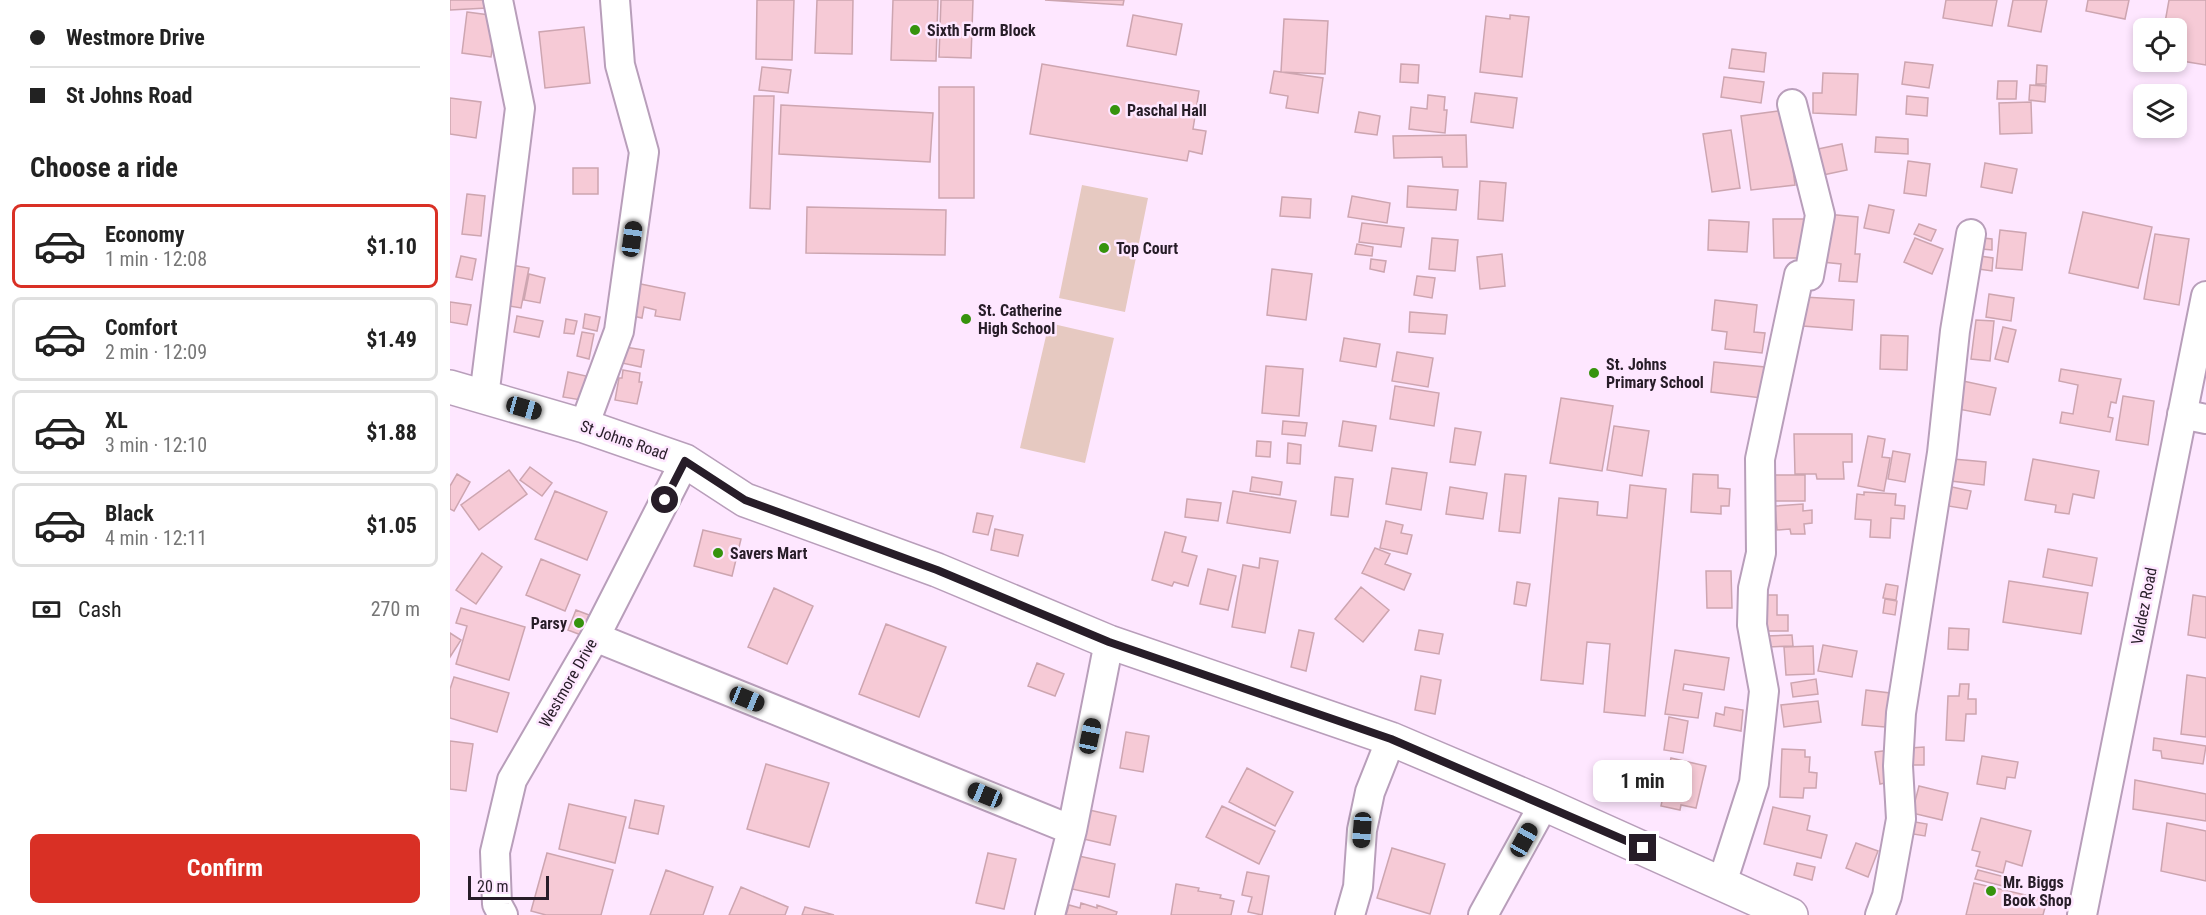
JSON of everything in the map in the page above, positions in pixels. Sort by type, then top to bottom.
[{"type":"main road","name":"St Johns Road","points":[[450,387],[585,426],[685,461],[745,500],[937,570],[1109,642],[1391,739],[1544,804],[1791,915]]},
{"type":"street","points":[[484,397],[520,108],[498,0]]},
{"type":"street","points":[[585,426],[619,331],[644,152],[620,65],[615,0]]},
{"type":"street","points":[[1722,883],[1754,783],[1764,691],[1752,625],[1753,588],[1761,553],[1760,459],[1799,275],[1809,276],[1820,215],[1792,104]]},
{"type":"street","points":[[1880,915],[1887,896],[1900,819],[1898,766],[1901,713],[1942,453],[1955,331],[1971,234]]},
{"type":"street","name":"Valdez Road","points":[[2082,915],[2194,417],[2206,296]]},
{"type":"street","name":"Westmore Drive","points":[[503,915],[497,904],[495,852],[512,780],[595,638],[685,461]]},
{"type":"street","points":[[595,638],[1072,830]]},
{"type":"street","points":[[1050,915],[1072,830],[1109,642]]},
{"type":"street","points":[[1350,915],[1359,886],[1362,830],[1370,792],[1391,739]]},
{"type":"street","points":[[1483,915],[1544,804]]},
{"type":"shaded area","name":"Top Court","points":[[1082,185],[1148,198],[1125,312],[1059,298]]},
{"type":"shaded area","points":[[1049,323],[1114,338],[1085,463],[1020,448]]},
{"type":"building","points":[[450,0],[487,0],[487,8],[450,10]]},
{"type":"building","points":[[757,0],[794,0],[792,60],[756,59]]},
{"type":"building","points":[[817,0],[853,0],[852,54],[815,53]]},
{"type":"building","name":"Sixth Form Block","points":[[893,0],[938,0],[936,61],[891,60]]},
{"type":"building","points":[[941,0],[973,0],[971,58],[939,57]]},
{"type":"building","points":[[1045,0],[1124,0],[1123,5]]},
{"type":"building","points":[[1946,0],[1997,0],[1992,26],[1943,18]]},
{"type":"building","points":[[2013,0],[2047,0],[2041,32],[2008,26]]},
{"type":"building","points":[[2088,0],[2129,0],[2125,19],[2086,11]]},
{"type":"building","points":[[2169,0],[2206,0],[2206,65],[2187,62],[2187,18],[2166,18]]},
{"type":"building","points":[[467,12],[497,16],[491,57],[462,53]]},
{"type":"building","points":[[1133,15],[1182,24],[1176,55],[1127,46]]},
{"type":"building","points":[[1510,15],[1529,17],[1522,77],[1480,72],[1486,16],[1510,19]]},
{"type":"building","points":[[1284,19],[1328,21],[1325,74],[1281,72]]},
{"type":"building","points":[[584,27],[590,83],[545,88],[539,32]]},
{"type":"building","points":[[1732,49],[1766,53],[1764,72],[1729,68]]},
{"type":"building","points":[[1905,62],[1933,65],[1929,88],[1902,84]]},
{"type":"building","name":"Paschal Hall","points":[[1042,64],[1199,91],[1193,129],[1206,131],[1202,154],[1189,151],[1187,161],[1030,134]]},
{"type":"building","points":[[1401,64],[1419,65],[1418,83],[1400,82]]},
{"type":"building","points":[[2037,65],[2047,66],[2046,84],[2036,84]]},
{"type":"building","points":[[762,67],[791,70],[788,93],[759,90]]},
{"type":"building","points":[[1274,71],[1323,78],[1318,113],[1286,108],[1288,96],[1270,93]]},
{"type":"building","points":[[1823,73],[1858,74],[1856,115],[1813,113],[1813,93],[1822,93]]},
{"type":"building","points":[[1724,77],[1764,82],[1761,103],[1721,97]]},
{"type":"building","points":[[1998,81],[2017,81],[2016,99],[1997,99]]},
{"type":"building","points":[[2030,85],[2046,86],[2045,102],[2029,100]]},
{"type":"building","points":[[939,87],[974,87],[974,198],[939,198]]},
{"type":"building","points":[[1475,93],[1517,98],[1513,128],[1471,122]]},
{"type":"building","points":[[1428,95],[1445,97],[1444,110],[1447,110],[1445,133],[1409,129],[1411,107],[1427,109]]},
{"type":"building","points":[[754,96],[774,96],[770,209],[750,208]]},
{"type":"building","points":[[1907,96],[1928,98],[1927,116],[1906,114]]},
{"type":"building","points":[[450,98],[481,102],[476,138],[450,134]]},
{"type":"building","points":[[2031,102],[2032,133],[2000,134],[1999,103]]},
{"type":"building","points":[[781,105],[933,113],[930,162],[779,154]]},
{"type":"building","points":[[1785,110],[1795,185],[1751,190],[1741,116]]},
{"type":"building","points":[[1359,112],[1380,116],[1377,135],[1355,132]]},
{"type":"building","points":[[1731,130],[1740,188],[1712,192],[1703,134]]},
{"type":"building","points":[[1466,135],[1467,167],[1443,167],[1442,157],[1394,158],[1393,136]]},
{"type":"building","points":[[1876,137],[1908,139],[1908,154],[1875,152]]},
{"type":"building","points":[[1842,144],[1847,170],[1818,176],[1813,150]]},
{"type":"building","points":[[1908,161],[1930,164],[1926,196],[1904,193]]},
{"type":"building","points":[[1985,163],[2017,169],[2012,193],[1981,187]]},
{"type":"building","points":[[573,168],[598,168],[598,194],[573,194]]},
{"type":"building","points":[[1480,181],[1506,183],[1503,221],[1478,219]]},
{"type":"building","points":[[1408,186],[1458,190],[1456,210],[1407,207]]},
{"type":"building","points":[[467,194],[485,196],[481,236],[462,234]]},
{"type":"building","points":[[1352,196],[1390,203],[1387,223],[1348,217]]},
{"type":"building","points":[[1282,197],[1311,199],[1310,218],[1280,216]]},
{"type":"building","points":[[1869,205],[1894,210],[1889,233],[1864,228]]},
{"type":"building","points":[[807,207],[946,210],[945,255],[806,253]]},
{"type":"building","points":[[2083,212],[2152,227],[2138,288],[2069,273]]},
{"type":"building","points":[[1826,214],[1858,217],[1855,254],[1860,254],[1857,282],[1839,281],[1841,264],[1822,262]]},
{"type":"building","points":[[1773,219],[1804,219],[1804,258],[1774,258]]},
{"type":"building","points":[[1709,220],[1749,222],[1747,252],[1708,250]]},
{"type":"building","points":[[1362,223],[1404,228],[1401,247],[1359,242]]},
{"type":"building","points":[[1919,224],[1936,230],[1931,241],[1914,234]]},
{"type":"building","points":[[2000,230],[2026,233],[2022,270],[1996,268]]},
{"type":"building","points":[[2155,234],[2189,239],[2179,305],[2144,299]]},
{"type":"building","points":[[1432,238],[1458,240],[1455,271],[1429,269]]},
{"type":"building","points":[[1915,238],[1943,249],[1932,274],[1904,262]]},
{"type":"building","points":[[1983,238],[1992,239],[1992,250],[1982,249]]},
{"type":"building","points":[[1357,244],[1373,247],[1372,256],[1355,254]]},
{"type":"building","points":[[1502,254],[1505,286],[1480,289],[1477,257]]},
{"type":"building","points":[[1973,255],[1993,258],[1992,271],[1972,268]]},
{"type":"building","points":[[461,256],[476,259],[472,280],[456,277]]},
{"type":"building","points":[[1371,259],[1386,261],[1384,272],[1370,269]]},
{"type":"building","points":[[511,265],[529,268],[521,308],[503,305]]},
{"type":"building","points":[[1272,269],[1312,274],[1306,320],[1267,315]]},
{"type":"building","points":[[529,274],[545,278],[540,303],[524,300]]},
{"type":"building","points":[[1417,276],[1435,278],[1432,298],[1414,295]]},
{"type":"building","points":[[631,282],[685,293],[680,320],[655,316],[656,310],[644,307],[642,318],[624,314]]},
{"type":"building","points":[[1989,294],[2014,298],[2011,321],[1986,317]]},
{"type":"building","points":[[1804,297],[1854,300],[1852,330],[1803,326]]},
{"type":"building","points":[[1715,300],[1757,305],[1754,332],[1765,333],[1762,353],[1725,349],[1727,332],[1712,330]]},
{"type":"building","points":[[450,302],[471,305],[467,325],[450,322]]},
{"type":"building","points":[[1410,312],[1447,315],[1445,334],[1409,332]]},
{"type":"building","points":[[585,314],[600,317],[597,331],[583,328]]},
{"type":"building","points":[[517,316],[543,321],[539,337],[514,332]]},
{"type":"building","points":[[566,319],[577,321],[574,334],[564,333]]},
{"type":"building","points":[[1976,320],[1994,321],[1990,361],[1971,359]]},
{"type":"building","points":[[2003,327],[2016,330],[2008,362],[1995,359]]},
{"type":"building","points":[[582,332],[594,334],[589,359],[577,356]]},
{"type":"building","points":[[1881,335],[1908,336],[1907,370],[1880,369]]},
{"type":"building","points":[[1344,338],[1380,344],[1376,367],[1340,361]]},
{"type":"building","points":[[625,347],[644,350],[641,367],[622,363]]},
{"type":"building","points":[[1397,352],[1433,358],[1428,387],[1392,381]]},
{"type":"building","points":[[1714,362],[1765,367],[1762,398],[1711,392]]},
{"type":"building","points":[[1266,366],[1303,369],[1299,416],[1262,413]]},
{"type":"building","points":[[2061,369],[2121,379],[2116,403],[2111,402],[2108,417],[2113,418],[2110,432],[2060,423],[2062,412],[2073,414],[2078,385],[2059,381]]},
{"type":"building","points":[[623,370],[640,373],[639,382],[642,382],[637,404],[615,400],[619,378],[622,378]]},
{"type":"building","points":[[568,372],[586,376],[581,400],[563,397]]},
{"type":"building","points":[[1963,381],[1996,388],[1990,415],[1958,409]]},
{"type":"building","points":[[1395,386],[1439,393],[1434,426],[1390,419]]},
{"type":"building","points":[[2123,396],[2154,401],[2148,445],[2116,440]]},
{"type":"building","points":[[1561,398],[1613,406],[1602,471],[1550,463]]},
{"type":"building","points":[[1283,421],[1307,423],[1305,436],[1282,434]]},
{"type":"building","points":[[1343,421],[1376,426],[1372,451],[1339,446]]},
{"type":"building","points":[[1614,426],[1649,431],[1642,476],[1607,470]]},
{"type":"building","points":[[1455,428],[1481,432],[1475,465],[1450,462]]},
{"type":"building","points":[[1794,434],[1852,434],[1852,462],[1843,462],[1844,479],[1817,479],[1816,474],[1795,474]]},
{"type":"building","points":[[1868,436],[1885,439],[1882,457],[1890,458],[1884,491],[1858,486]]},
{"type":"building","points":[[1257,441],[1271,442],[1270,457],[1256,456]]},
{"type":"building","points":[[1288,443],[1301,445],[1300,464],[1287,463]]},
{"type":"building","points":[[1893,451],[1910,454],[1905,482],[1888,479]]},
{"type":"building","points":[[1953,459],[1986,462],[1984,485],[1951,481]]},
{"type":"building","points":[[2033,459],[2099,471],[2094,498],[2073,494],[2069,514],[2055,512],[2056,505],[2025,500]]},
{"type":"building","points":[[530,467],[552,483],[542,496],[520,480]]},
{"type":"building","points":[[1392,468],[1427,473],[1421,510],[1386,504]]},
{"type":"building","points":[[509,470],[527,494],[479,530],[461,505]]},
{"type":"building","points":[[457,474],[470,482],[454,511],[450,509],[450,486]]},
{"type":"building","points":[[1505,474],[1526,476],[1520,533],[1499,531]]},
{"type":"building","points":[[1693,474],[1718,475],[1718,488],[1730,489],[1729,506],[1721,506],[1721,514],[1691,512]]},
{"type":"building","points":[[1771,475],[1805,475],[1805,501],[1771,501]]},
{"type":"building","points":[[1252,477],[1282,482],[1280,495],[1250,491]]},
{"type":"building","points":[[1335,477],[1353,479],[1348,517],[1331,515]]},
{"type":"building","points":[[1630,485],[1666,489],[1645,716],[1604,712],[1610,644],[1587,642],[1583,684],[1541,680],[1559,498],[1598,502],[1597,515],[1627,518]]},
{"type":"building","points":[[1450,487],[1487,493],[1483,519],[1446,514]]},
{"type":"building","points":[[1952,487],[1971,491],[1967,509],[1948,506]]},
{"type":"building","points":[[555,491],[607,512],[587,560],[535,539]]},
{"type":"building","points":[[1233,491],[1296,501],[1290,533],[1227,523]]},
{"type":"building","points":[[1864,492],[1896,494],[1895,505],[1905,506],[1904,519],[1891,518],[1890,538],[1870,537],[1871,520],[1855,519],[1857,494],[1864,495]]},
{"type":"building","points":[[1187,499],[1221,503],[1218,521],[1185,517]]},
{"type":"building","points":[[1803,504],[1803,511],[1812,510],[1812,523],[1804,524],[1805,534],[1791,534],[1790,529],[1777,530],[1775,506]]},
{"type":"building","points":[[977,513],[993,516],[988,535],[973,532]]},
{"type":"building","points":[[1386,521],[1403,525],[1401,533],[1412,535],[1407,554],[1380,548]]},
{"type":"building","points":[[995,529],[1023,535],[1018,556],[991,550]]},
{"type":"building","name":"Savers Mart","points":[[703,530],[741,539],[732,576],[694,566]]},
{"type":"building","points":[[1165,532],[1186,537],[1182,552],[1197,556],[1188,586],[1174,582],[1172,586],[1152,580]]},
{"type":"building","points":[[1375,548],[1390,554],[1385,564],[1411,574],[1404,590],[1362,573]]},
{"type":"building","points":[[2048,549],[2097,558],[2092,586],[2043,577]]},
{"type":"building","points":[[482,553],[502,567],[476,604],[456,590]]},
{"type":"building","points":[[1260,558],[1278,561],[1265,633],[1232,627],[1243,565],[1259,568]]},
{"type":"building","points":[[541,559],[580,575],[565,611],[526,595]]},
{"type":"building","points":[[1208,569],[1236,576],[1228,610],[1200,604]]},
{"type":"building","points":[[1706,571],[1731,571],[1732,608],[1707,608]]},
{"type":"building","points":[[2009,581],[2088,593],[2081,634],[2003,622]]},
{"type":"building","points":[[1517,582],[1530,584],[1526,606],[1514,604]]},
{"type":"building","points":[[1886,584],[1898,586],[1896,600],[1883,598]]},
{"type":"building","points":[[1361,587],[1389,610],[1363,642],[1335,619]]},
{"type":"building","points":[[774,588],[813,606],[787,664],[748,647]]},
{"type":"building","points":[[1763,595],[1777,595],[1777,615],[1788,615],[1788,631],[1766,631]]},
{"type":"building","points":[[2193,595],[2206,597],[2206,638],[2188,635]]},
{"type":"building","points":[[1885,599],[1897,601],[1895,615],[1883,613]]},
{"type":"building","points":[[461,608],[525,627],[509,680],[456,664],[467,626],[456,623]]},
{"type":"building","name":"Parsy","points":[[576,610],[589,615],[581,635],[568,630]]},
{"type":"building","points":[[886,624],[946,647],[919,717],[859,694]]},
{"type":"building","points":[[1949,628],[1969,629],[1968,650],[1948,649]]},
{"type":"building","points":[[1299,630],[1314,633],[1306,671],[1291,667]]},
{"type":"building","points":[[1419,630],[1443,634],[1439,654],[1415,650]]},
{"type":"building","points":[[450,633],[461,640],[450,657]]},
{"type":"building","points":[[1792,635],[1793,646],[1767,647],[1766,636]]},
{"type":"building","points":[[1823,645],[1857,651],[1852,677],[1818,671]]},
{"type":"building","points":[[1813,646],[1814,674],[1786,675],[1784,647]]},
{"type":"building","points":[[1675,650],[1729,658],[1724,690],[1684,684],[1683,690],[1702,693],[1698,718],[1665,714]]},
{"type":"building","points":[[1037,663],[1064,674],[1055,696],[1028,686]]},
{"type":"building","points":[[2187,675],[2206,678],[2206,737],[2181,734]]},
{"type":"building","points":[[1421,676],[1441,680],[1435,714],[1415,710]]},
{"type":"building","points":[[454,677],[509,693],[497,732],[450,718],[450,689]]},
{"type":"building","points":[[1816,679],[1818,694],[1793,697],[1791,683]]},
{"type":"building","points":[[1960,684],[1969,684],[1968,699],[1976,699],[1976,714],[1966,714],[1964,741],[1946,740],[1948,696],[1959,696]]},
{"type":"building","points":[[1866,690],[1890,693],[1885,727],[1862,725]]},
{"type":"building","points":[[1818,701],[1821,722],[1784,727],[1781,705]]},
{"type":"building","points":[[1725,707],[1743,710],[1741,731],[1714,726],[1716,713],[1724,715]]},
{"type":"building","points":[[1669,717],[1688,721],[1683,753],[1664,750]]},
{"type":"building","points":[[1126,732],[1149,736],[1143,772],[1120,768]]},
{"type":"building","points":[[2154,738],[2206,746],[2203,764],[2162,758],[2161,751],[2153,750]]},
{"type":"building","points":[[450,741],[473,744],[466,791],[450,789]]},
{"type":"building","points":[[1924,747],[1924,765],[1911,765],[1910,748]]},
{"type":"building","points":[[1782,749],[1805,750],[1805,757],[1810,757],[1809,772],[1817,773],[1816,788],[1804,788],[1803,798],[1780,797]]},
{"type":"building","points":[[1891,750],[1895,781],[1880,784],[1875,752]]},
{"type":"building","points":[[1982,756],[2018,762],[2015,778],[2007,777],[2005,789],[1977,784]]},
{"type":"building","points":[[1671,758],[1706,766],[1696,808],[1681,805],[1680,810],[1661,806]]},
{"type":"building","points":[[766,764],[829,783],[809,847],[747,829]]},
{"type":"building","points":[[1247,768],[1293,792],[1275,826],[1229,802]]},
{"type":"building","points":[[2135,780],[2206,794],[2206,821],[2133,809]]},
{"type":"building","points":[[1919,786],[1948,793],[1942,820],[1912,813]]},
{"type":"building","points":[[635,800],[664,806],[658,834],[629,828]]},
{"type":"building","points":[[569,804],[626,817],[615,863],[559,849]]},
{"type":"building","points":[[1222,806],[1275,831],[1259,864],[1206,837]]},
{"type":"building","points":[[1773,807],[1810,816],[1807,830],[1827,835],[1821,858],[1764,844]]},
{"type":"building","points":[[1085,809],[1116,816],[1110,845],[1079,838]]},
{"type":"building","points":[[1981,818],[2031,831],[2022,866],[2006,861],[2003,873],[1976,866],[1980,852],[1972,850]]},
{"type":"building","points":[[1915,822],[1927,824],[1925,836],[1913,834]]},
{"type":"building","points":[[2167,823],[2206,831],[2206,881],[2161,871]]},
{"type":"building","points":[[1856,843],[1878,851],[1868,877],[1846,868]]},
{"type":"building","points":[[1392,848],[1445,864],[1430,914],[1377,898]]},
{"type":"building","points":[[547,853],[613,870],[601,915],[546,915],[531,911]]},
{"type":"building","points":[[988,853],[1016,859],[1004,909],[976,903]]},
{"type":"building","points":[[1079,856],[1115,864],[1109,897],[1072,889]]},
{"type":"building","points":[[1797,863],[1815,867],[1812,880],[1794,875]]},
{"type":"building","points":[[666,870],[713,887],[703,915],[650,915]]},
{"type":"building","points":[[1978,870],[2005,877],[2003,886],[1975,879]]},
{"type":"building","points":[[1247,872],[1269,876],[1262,915],[1248,912],[1252,897],[1242,895]]},
{"type":"building","name":"Mr. Biggs Book Shop","points":[[1974,883],[2047,900],[2043,915],[1966,915]]},
{"type":"building","points":[[1176,884],[1199,888],[1198,891],[1221,895],[1220,898],[1234,901],[1231,915],[1171,915]]},
{"type":"building","points":[[741,887],[788,907],[785,915],[729,915]]},
{"type":"building","points":[[1081,903],[1097,908],[1097,905],[1117,912],[1116,915],[1066,915],[1069,905],[1080,908]]},
{"type":"building","points":[[805,907],[834,915],[802,915]]},
{"type":"place","name":"Sixth Form Block","points":[[915,30]]},
{"type":"place","name":"Paschal Hall","points":[[1115,110]]},
{"type":"place","name":"Top Court","points":[[1104,248]]},
{"type":"place","name":"St. Catherine High School","points":[[966,319]]},
{"type":"place","name":"St. Johns Primary School","points":[[1594,373]]},
{"type":"place","name":"Savers Mart","points":[[718,553]]},
{"type":"place","name":"Parsy","points":[[579,623]]},
{"type":"place","name":"Mr. Biggs Book Shop","points":[[1991,891]]},
{"type":"route","points":[[665,500],[685,461],[745,500],[937,570],[1109,642],[1391,739],[1643,848]]}]
